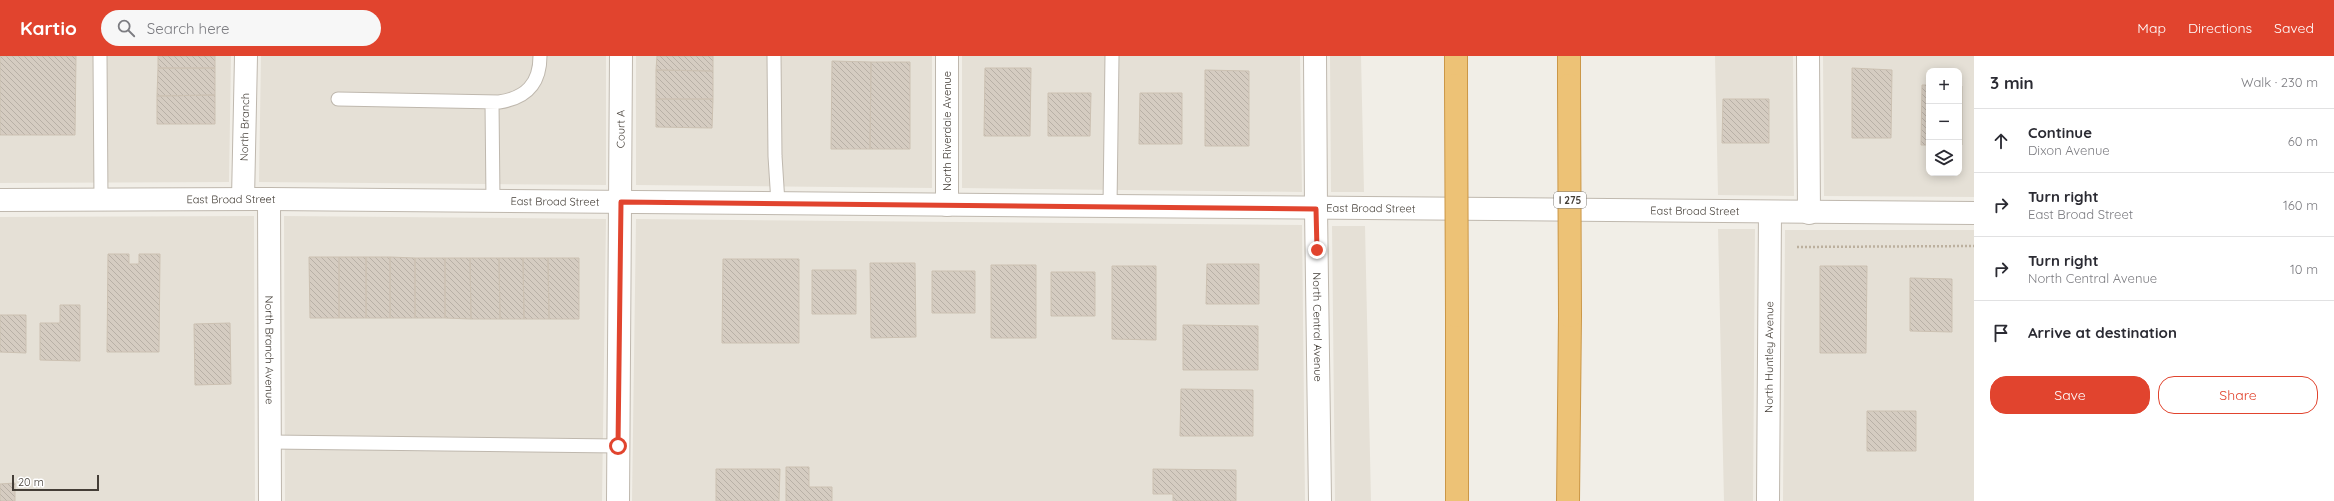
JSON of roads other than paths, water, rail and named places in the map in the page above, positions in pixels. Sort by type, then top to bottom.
[{"type":"highway","points":[[1456,56],[1457,501]]},
{"type":"highway","name":"I 275","points":[[1568,501],[1570,316],[1569,56]]},
{"type":"street","name":"North Branch","points":[[243,199],[246,56]]},
{"type":"street","name":"Court A","points":[[618,501],[621,56]]},
{"type":"street","name":"North Riverdale Avenue","points":[[947,56],[947,205]]},
{"type":"street","name":"North Central Avenue","points":[[1315,56],[1320,501]]},
{"type":"street","points":[[1808,56],[1809,213]]},
{"type":"street","name":"East Broad Street","points":[[0,200],[269,199],[1316,209],[1974,213]]},
{"type":"street","name":"North Branch Avenue","points":[[269,199],[270,501]]},
{"type":"street","name":"North Huntley Avenue","points":[[1768,501],[1770,212]]},
{"type":"lane","points":[[100,56],[101,200]]},
{"type":"lane","points":[[338,99],[492,102],[515,100],[528,92],[540,70],[540,56]]},
{"type":"lane","points":[[774,56],[775,156],[778,203]]},
{"type":"lane","points":[[1110,206],[1112,56]]},
{"type":"lane","points":[[492,102],[493,201]]},
{"type":"lane","points":[[270,442],[618,446]]}]
